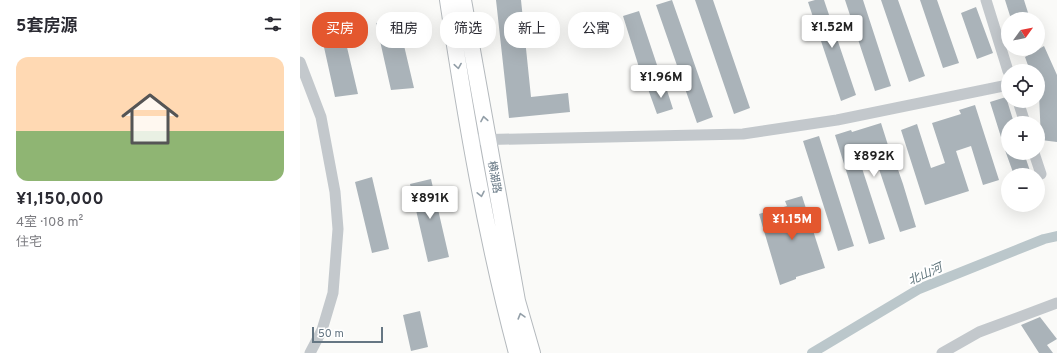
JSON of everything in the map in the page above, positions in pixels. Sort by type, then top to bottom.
[{"type":"highway","name":"横湖路","points":[[448,0],[470,140],[504,302],[517,353]]},
{"type":"highway","name":"横湖路","points":[[463,0],[517,301],[532,353]]},
{"type":"street","points":[[986,0],[1006,64]]},
{"type":"street","points":[[300,62],[321,117],[335,192],[338,229],[333,293],[322,330],[310,353]]},
{"type":"street","points":[[470,140],[743,134],[837,120],[1001,86]]},
{"type":"street","points":[[942,353],[979,332],[1057,303]]},
{"type":"building","points":[[496,0],[521,0],[522,12],[504,12],[504,48],[526,48],[531,97],[568,93],[570,112],[509,118]]},
{"type":"building","points":[[672,0],[713,117],[697,123],[656,5]]},
{"type":"building","points":[[695,0],[713,0],[750,108],[734,114]]},
{"type":"building","points":[[824,0],[856,95],[841,101],[808,2]]},
{"type":"building","points":[[845,0],[863,0],[891,86],[875,91]]},
{"type":"building","points":[[881,0],[898,0],[925,76],[909,82]]},
{"type":"building","points":[[920,0],[937,0],[959,63],[943,68]]},
{"type":"building","points":[[1005,0],[1024,0],[1028,12],[1009,12]]},
{"type":"building","points":[[976,7],[993,53],[977,59],[961,13]]},
{"type":"building","points":[[639,11],[659,71],[642,77],[624,16]]},
{"type":"building","points":[[324,48],[347,48],[358,94],[335,97]]},
{"type":"building","points":[[382,48],[405,48],[414,88],[391,90]]},
{"type":"building","points":[[1045,48],[1057,75],[1057,142],[1045,140],[1045,116],[1040,116],[1040,108],[1045,108],[1045,64],[1028,64],[1025,57],[1045,56]]},
{"type":"building","points":[[665,84],[673,109],[657,114],[648,89]]},
{"type":"building","points":[[1001,99],[1001,108],[1009,108],[1012,116],[1001,116],[1001,137],[990,102]]},
{"type":"building","points":[[975,105],[999,180],[983,185],[971,146],[956,151],[969,191],[925,205],[901,130],[917,124],[931,168],[945,163],[932,123],[961,114],[959,110]]},
{"type":"building","points":[[881,123],[893,161],[895,161],[903,184],[916,227],[900,232],[876,160],[874,158],[860,162],[885,239],[869,244],[835,135],[851,130],[852,132]]},
{"type":"building","points":[[819,136],[854,246],[838,251],[803,141]]},
{"type":"building","points":[[1009,160],[1026,160],[1029,168],[1011,168]]},
{"type":"building","points":[[372,177],[389,249],[372,253],[355,182]]},
{"type":"building","points":[[431,179],[449,257],[428,262],[410,184]]},
{"type":"building","points":[[802,196],[825,268],[796,277],[796,279],[780,285],[759,214],[787,206],[785,201]]},
{"type":"building","points":[[420,311],[428,347],[411,351],[403,315]]},
{"type":"building","points":[[1040,317],[1057,339],[1047,345],[1053,353],[1039,353],[1021,325]]},
{"type":"waterway","name":"北山河","points":[[812,353],[919,289],[1044,239],[1057,236]]}]
